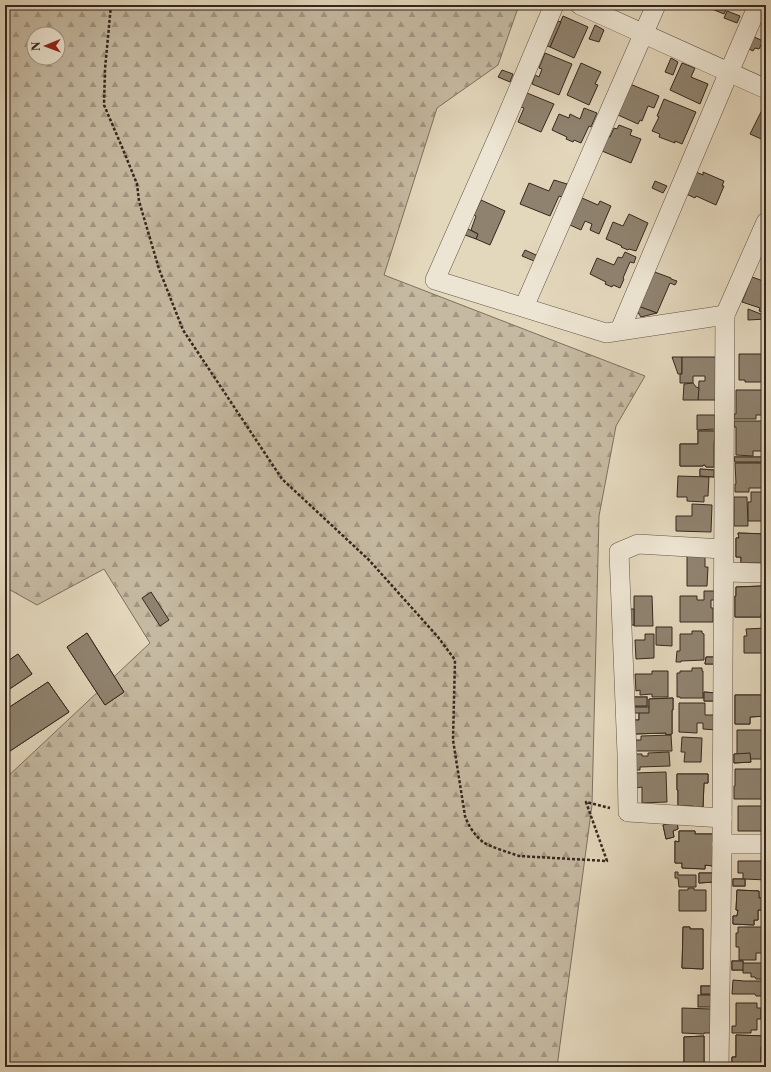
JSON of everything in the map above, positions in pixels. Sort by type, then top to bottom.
[{"type":"street","points":[[554,5],[435,280],[606,333],[725,315]]},
{"type":"street","points":[[580,5],[766,89]]},
{"type":"street","points":[[524,307],[656,5]]},
{"type":"street","points":[[620,330],[758,5]]},
{"type":"street","points":[[719,1067],[722,844],[725,315],[766,222]]},
{"type":"street","points":[[722,818],[628,812],[619,552],[638,544],[724,549]]},
{"type":"street","points":[[724,572],[766,573]]},
{"type":"street","points":[[722,844],[766,844]]},
{"type":"path","points":[[111,5],[105,68],[104,105],[137,184],[139,201],[159,270],[183,330],[282,479],[369,560],[438,637],[455,660],[453,740],[465,816],[468,825],[484,843],[519,856],[607,861],[586,802],[628,812]]},
{"type":"green space","points":[[5,5],[519,5],[498,65],[437,108],[384,275],[645,376],[616,426],[599,516],[592,805],[557,1067],[5,1067],[5,779],[150,643],[104,569],[37,605],[5,587]]},
{"type":"building","points":[[708,5],[728,5],[724,14],[707,7]]},
{"type":"building","points":[[727,11],[740,16],[737,23],[724,18]]},
{"type":"building","points":[[563,16],[588,27],[574,58],[550,47]]},
{"type":"building","points":[[558,21],[561,22],[550,47],[547,46]]},
{"type":"building","points":[[595,25],[604,30],[599,42],[589,39]]},
{"type":"building","points":[[752,36],[763,41],[759,49],[755,48],[753,51],[747,48]]},
{"type":"building","points":[[545,53],[572,64],[559,95],[532,84],[535,75],[539,77],[542,69],[539,68]]},
{"type":"building","points":[[671,58],[678,62],[673,75],[665,72]]},
{"type":"building","points":[[581,63],[601,72],[595,84],[598,85],[589,105],[567,95]]},
{"type":"building","points":[[682,63],[695,68],[691,77],[708,84],[700,104],[670,90]]},
{"type":"building","points":[[502,70],[513,74],[510,82],[498,77]]},
{"type":"building","points":[[630,84],[659,96],[654,108],[648,106],[642,121],[640,120],[638,124],[618,115]]},
{"type":"building","points":[[527,93],[554,104],[541,132],[518,122],[524,108],[521,107]]},
{"type":"building","points":[[664,99],[696,112],[682,144],[659,137],[660,134],[652,131],[659,117],[657,116]]},
{"type":"building","points":[[584,108],[597,113],[591,127],[589,126],[581,143],[566,139],[567,137],[552,130],[559,114],[569,118],[570,114],[580,119]]},
{"type":"building","points":[[763,108],[766,109],[766,141],[750,134]]},
{"type":"building","points":[[619,125],[632,130],[630,135],[641,139],[631,163],[602,151],[608,136],[610,137],[614,128],[617,129]]},
{"type":"building","points":[[696,172],[703,175],[703,172],[724,181],[722,186],[724,186],[716,205],[696,196],[695,198],[684,193]]},
{"type":"building","points":[[554,180],[567,184],[562,197],[559,196],[550,216],[520,204],[529,183],[549,191]]},
{"type":"building","points":[[655,181],[667,186],[663,193],[652,188]]},
{"type":"building","points":[[582,198],[598,205],[600,201],[611,206],[599,234],[590,230],[592,224],[585,221],[581,230],[570,225]]},
{"type":"building","points":[[481,200],[505,211],[490,245],[476,239],[478,234],[471,230],[476,216],[474,215]]},
{"type":"building","points":[[629,214],[648,223],[636,251],[628,250],[606,239],[613,222],[623,226]]},
{"type":"building","points":[[468,229],[478,234],[476,239],[465,235]]},
{"type":"building","points":[[525,250],[536,255],[534,261],[522,256]]},
{"type":"building","points":[[625,252],[636,257],[634,263],[630,262],[620,288],[605,284],[606,282],[590,274],[597,258],[614,265],[618,257],[622,258]]},
{"type":"building","points":[[652,271],[677,281],[675,285],[670,283],[657,313],[637,306]]},
{"type":"building","points":[[752,277],[766,282],[766,313],[759,311],[760,308],[742,302]]},
{"type":"building","points":[[638,306],[657,313],[641,317],[637,311]]},
{"type":"building","points":[[748,309],[766,316],[766,319],[748,320]]},
{"type":"building","points":[[739,354],[766,354],[766,381],[745,382],[745,380],[739,380]]},
{"type":"building","points":[[672,357],[682,357],[682,374],[678,374]]},
{"type":"building","points":[[682,357],[716,357],[716,400],[698,400],[699,381],[705,381],[705,376],[693,376],[693,383],[680,383],[680,374],[682,374]]},
{"type":"building","points":[[693,383],[699,388],[698,400],[683,400],[684,384]]},
{"type":"building","points":[[736,390],[763,390],[763,393],[766,393],[766,405],[762,405],[762,415],[756,415],[756,419],[734,419],[734,414],[736,414]]},
{"type":"building","points":[[697,415],[715,415],[715,429],[697,430]]},
{"type":"building","points":[[734,421],[763,421],[763,427],[766,427],[766,440],[762,440],[762,451],[753,451],[753,456],[736,455],[736,427],[734,427]]},
{"type":"building","points":[[698,431],[715,431],[714,467],[706,467],[705,465],[680,466],[680,444],[698,444]]},
{"type":"building","points":[[698,431],[715,431],[714,467],[706,467],[705,465],[680,466],[680,444],[698,444]]},
{"type":"building","points":[[734,457],[762,457],[762,462],[735,462]]},
{"type":"building","points":[[734,457],[762,457],[762,462],[735,462]]},
{"type":"building","points":[[735,463],[763,463],[763,465],[765,465],[765,476],[763,476],[763,488],[749,488],[749,492],[735,492]]},
{"type":"building","points":[[700,469],[714,470],[714,477],[700,476]]},
{"type":"building","points":[[700,469],[714,470],[714,477],[700,476]]},
{"type":"building","points":[[678,476],[709,477],[708,496],[704,496],[704,502],[687,501],[687,497],[677,497]]},
{"type":"building","points":[[751,492],[766,492],[766,521],[748,521],[748,502],[751,502]]},
{"type":"building","points":[[734,497],[747,497],[748,526],[734,526]]},
{"type":"building","points":[[692,504],[712,505],[711,532],[676,531],[676,516],[692,516]]},
{"type":"building","points":[[738,533],[766,534],[766,563],[741,563],[741,557],[736,557],[736,538],[739,538]]},
{"type":"building","points":[[738,533],[766,534],[766,563],[741,563],[741,557],[736,557],[736,538],[739,538]]},
{"type":"building","points":[[687,556],[705,557],[705,567],[708,567],[707,586],[687,586]]},
{"type":"building","points":[[736,587],[764,587],[763,613],[761,613],[761,617],[735,617]]},
{"type":"building","points":[[736,587],[764,587],[763,613],[761,613],[761,617],[735,617]]},
{"type":"building","points":[[704,591],[716,591],[717,600],[711,600],[711,608],[713,608],[713,622],[680,622],[680,596],[697,596],[697,600],[704,600]]},
{"type":"building","points":[[151,592],[169,620],[160,626],[142,598]]},
{"type":"building","points":[[634,596],[652,596],[653,626],[634,626]]},
{"type":"building","points":[[628,609],[634,609],[634,625],[629,625]]},
{"type":"building","points":[[656,627],[672,627],[672,646],[656,645]]},
{"type":"building","points":[[766,628],[766,653],[744,653],[744,636],[747,636],[746,629]]},
{"type":"building","points":[[692,631],[702,631],[704,634],[704,660],[676,662],[677,651],[680,651],[680,634],[692,634]]},
{"type":"building","points":[[87,633],[124,692],[105,705],[67,647]]},
{"type":"building","points":[[87,633],[124,692],[105,705],[67,647]]},
{"type":"building","points":[[645,634],[654,634],[654,658],[636,659],[635,640],[645,640]]},
{"type":"building","points":[[18,654],[32,674],[5,692],[5,663]]},
{"type":"building","points":[[18,654],[32,674],[5,692],[5,663]]},
{"type":"building","points":[[706,657],[715,657],[715,664],[705,664]]},
{"type":"building","points":[[706,657],[715,657],[715,664],[705,664]]},
{"type":"building","points":[[692,668],[702,668],[703,698],[677,697],[677,673],[680,673],[680,671],[692,671]]},
{"type":"building","points":[[652,671],[668,671],[668,697],[652,697],[652,694],[640,695],[640,690],[636,691],[635,674],[652,674]]},
{"type":"building","points":[[48,682],[69,712],[7,753],[5,750],[5,710]]},
{"type":"building","points":[[48,682],[69,712],[7,753],[5,750],[5,710]]},
{"type":"building","points":[[704,692],[716,693],[716,701],[704,701]]},
{"type":"building","points":[[704,692],[716,693],[716,701],[704,701]]},
{"type":"building","points":[[735,695],[766,695],[766,716],[750,717],[750,724],[735,724]]},
{"type":"building","points":[[735,695],[766,695],[766,716],[750,717],[750,724],[735,724]]},
{"type":"building","points":[[633,697],[647,697],[647,706],[633,706]]},
{"type":"building","points":[[633,697],[647,697],[647,706],[633,706]]},
{"type":"building","points":[[673,698],[672,734],[634,734],[634,720],[639,720],[639,713],[632,713],[632,707],[649,707],[649,699]]},
{"type":"building","points":[[673,698],[672,734],[634,734],[634,720],[639,720],[639,713],[649,713],[649,699]]},
{"type":"building","points":[[679,703],[705,703],[705,715],[716,715],[716,730],[703,729],[703,723],[697,723],[697,733],[679,732]]},
{"type":"building","points":[[737,730],[764,730],[764,759],[750,759],[751,762],[734,763],[734,754],[737,754]]},
{"type":"building","points":[[671,735],[672,751],[634,751],[634,740],[641,740],[641,736]]},
{"type":"building","points":[[682,737],[702,738],[701,762],[684,762],[685,752],[681,752]]},
{"type":"building","points":[[669,752],[670,766],[640,767],[640,770],[634,770],[634,754],[648,756],[648,753]]},
{"type":"building","points":[[750,753],[751,762],[734,763],[734,754]]},
{"type":"building","points":[[735,769],[766,770],[765,792],[763,792],[763,799],[734,799]]},
{"type":"building","points":[[666,772],[667,802],[642,803],[642,787],[635,788],[634,773]]},
{"type":"building","points":[[677,774],[708,774],[708,783],[704,783],[703,807],[693,808],[693,806],[678,806]]},
{"type":"building","points":[[677,774],[708,774],[708,783],[704,783],[703,807],[693,808],[693,806],[678,806]]},
{"type":"building","points":[[738,806],[763,806],[763,809],[766,809],[766,819],[763,819],[763,831],[738,831]]},
{"type":"building","points":[[677,822],[678,829],[673,831],[674,837],[666,839],[663,825]]},
{"type":"building","points":[[677,822],[678,829],[673,831],[674,837],[666,839],[663,825]]},
{"type":"building","points":[[679,831],[695,831],[695,834],[714,834],[713,866],[705,865],[705,869],[682,868],[682,863],[675,863],[675,841],[679,842]]},
{"type":"building","points":[[679,831],[695,831],[695,834],[714,834],[713,866],[705,865],[705,869],[682,868],[682,863],[675,863],[675,841],[679,842]]},
{"type":"building","points":[[738,861],[766,861],[766,880],[745,879],[745,886],[733,886],[733,879],[743,879],[743,873],[738,873]]},
{"type":"building","points":[[675,872],[678,872],[678,875],[696,875],[696,887],[679,887],[678,878],[675,878]]},
{"type":"building","points":[[699,873],[714,873],[714,882],[699,883]]},
{"type":"building","points":[[699,873],[714,873],[714,882],[699,883]]},
{"type":"building","points":[[733,879],[745,879],[745,886],[733,886]]},
{"type":"building","points":[[688,888],[694,888],[694,890],[706,890],[706,911],[679,911],[679,890],[688,890]]},
{"type":"building","points":[[737,890],[759,891],[759,898],[762,898],[762,910],[758,910],[758,920],[754,920],[754,925],[733,924],[733,916],[737,916],[738,910],[736,910]]},
{"type":"building","points":[[737,890],[759,891],[759,898],[762,898],[762,910],[758,910],[758,920],[754,920],[754,925],[733,924],[733,916],[737,916],[738,910],[736,910]]},
{"type":"building","points":[[683,927],[690,927],[690,929],[703,929],[703,969],[682,968]]},
{"type":"building","points":[[683,927],[690,927],[690,929],[703,929],[703,969],[682,968]]},
{"type":"building","points":[[738,927],[766,927],[766,953],[756,953],[756,960],[739,960],[739,947],[736,947],[736,933],[738,933]]},
{"type":"building","points":[[732,961],[743,961],[743,963],[766,963],[766,979],[756,979],[755,977],[751,977],[751,973],[743,973],[743,970],[732,970]]},
{"type":"building","points":[[732,961],[743,961],[743,970],[732,970]]},
{"type":"building","points":[[733,980],[766,981],[766,996],[756,996],[755,994],[732,994]]},
{"type":"building","points":[[701,986],[714,986],[714,994],[701,994]]},
{"type":"building","points":[[701,986],[714,986],[714,994],[701,994]]},
{"type":"building","points":[[698,995],[713,995],[713,1007],[698,1007]]},
{"type":"building","points":[[736,1003],[757,1003],[757,1008],[761,1008],[761,1019],[757,1019],[757,1030],[751,1030],[751,1033],[732,1033],[732,1026],[736,1026]]},
{"type":"building","points":[[682,1008],[711,1009],[712,1033],[682,1033]]},
{"type":"building","points":[[736,1035],[766,1036],[766,1047],[761,1047],[761,1067],[732,1067],[732,1057],[736,1057]]},
{"type":"building","points":[[736,1035],[766,1036],[766,1047],[761,1047],[761,1067],[732,1067],[732,1057],[736,1057]]},
{"type":"building","points":[[704,1036],[704,1067],[684,1067],[684,1037]]},
{"type":"building","points":[[704,1036],[704,1067],[684,1067],[684,1037]]}]
